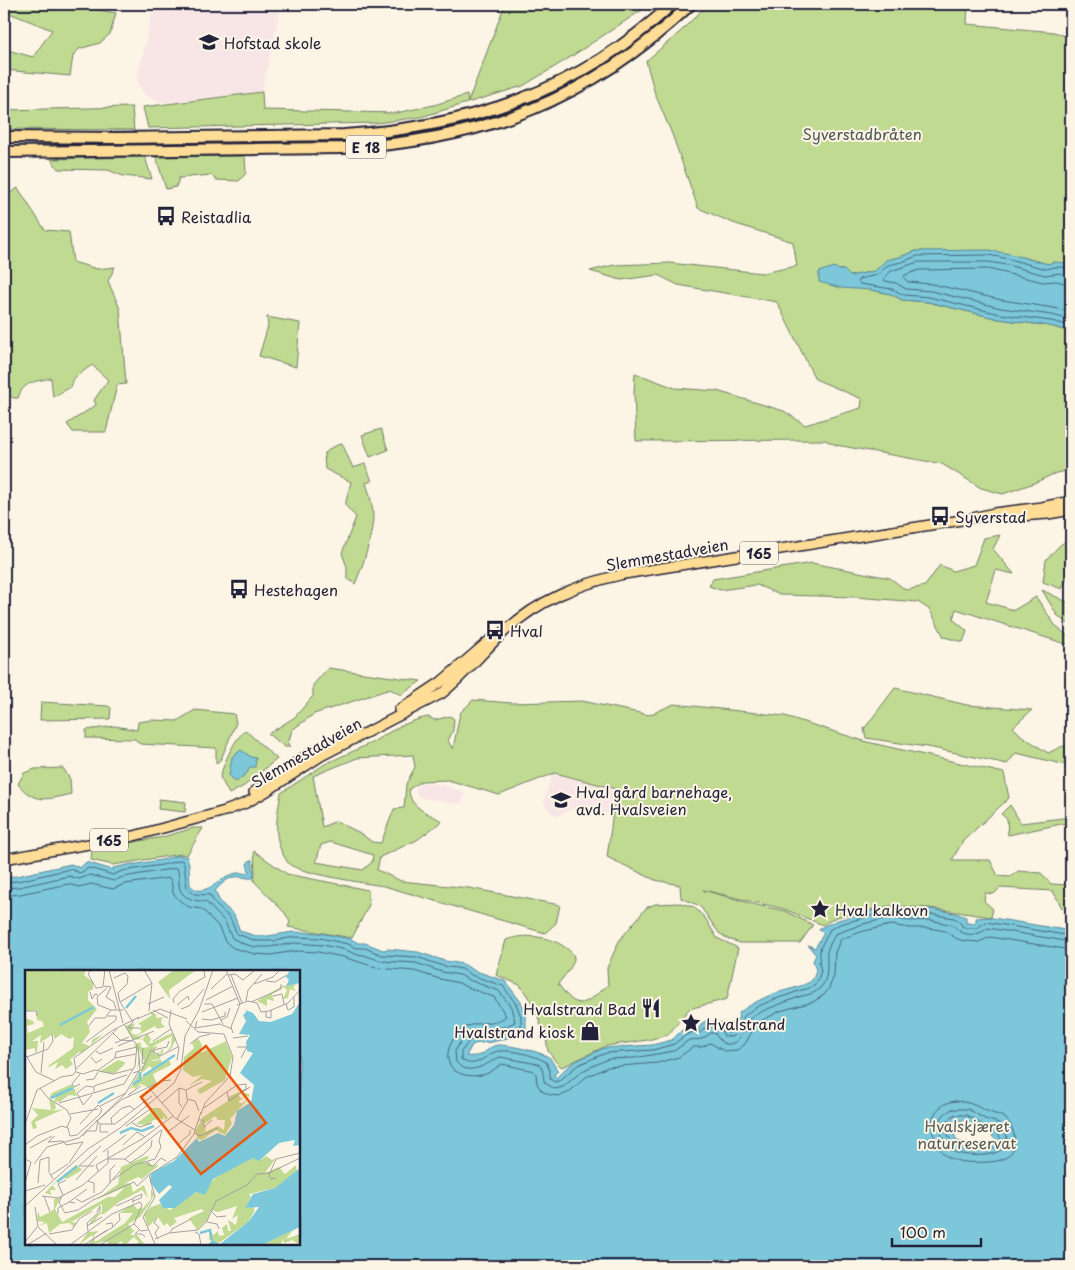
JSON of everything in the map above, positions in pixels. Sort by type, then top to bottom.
[{"type":"highway","name":"E 18","points":[[4,137],[119,138],[344,135],[377,133],[435,125],[495,110],[557,83],[620,47],[672,4]]},
{"type":"highway","name":"E 18","points":[[4,152],[343,148],[377,146],[439,138],[500,122],[564,94],[596,77],[650,40],[691,4]]},
{"type":"main road","name":"Slemmestadveien","points":[[4,859],[134,836],[186,823],[212,814],[222,806],[256,791],[328,744],[379,722],[420,698],[442,682],[493,638],[503,633],[530,611],[571,589],[614,576],[1071,501]]},
{"type":"main road","name":"Slemmestadveien","points":[[968,519],[1037,515],[1071,510]]},
{"type":"shaded area","name":"Hofstad skole","points":[[154,4],[273,4],[281,6],[262,92],[164,103],[143,94],[137,79]]},
{"type":"shaded area","points":[[555,774],[615,790],[610,814],[573,809],[558,816],[552,814],[543,802],[552,776]]},
{"type":"shaded area","points":[[422,783],[438,784],[465,792],[462,803],[452,804],[418,796],[415,790]]},
{"type":"green space","points":[[4,4],[65,4],[116,13],[110,34],[100,43],[79,49],[73,56],[70,76],[4,70],[4,49],[33,57],[52,30],[4,11]]},
{"type":"green space","points":[[505,4],[639,4],[642,10],[523,86],[421,117],[377,123],[148,128],[143,107],[262,92],[263,110],[396,113],[434,105],[467,95],[468,102]]},
{"type":"green space","name":"Syverstadbråten","points":[[708,4],[968,4],[967,24],[1054,32],[1071,38],[1071,297],[1070,284],[1054,262],[1048,264],[1010,254],[916,251],[886,260],[875,271],[850,276],[844,270],[839,270],[871,290],[891,294],[902,300],[928,302],[999,319],[1050,326],[1071,332],[1071,470],[1056,473],[1003,494],[981,488],[942,464],[836,445],[825,440],[636,441],[635,373],[675,388],[717,391],[784,411],[805,425],[861,408],[862,399],[815,379],[777,302],[678,285],[658,275],[621,280],[590,271],[614,265],[669,263],[762,273],[797,266],[793,242],[733,223],[698,208],[672,134],[655,94],[646,61],[680,32]]},
{"type":"green space","points":[[132,107],[134,130],[4,129],[4,110]]},
{"type":"green space","points":[[245,156],[246,173],[239,181],[216,180],[211,175],[179,178],[176,187],[166,189],[156,157]]},
{"type":"green space","points":[[145,157],[152,179],[123,176],[108,170],[58,169],[51,159]]},
{"type":"green space","points":[[18,188],[45,230],[69,232],[73,262],[97,269],[115,267],[108,281],[120,309],[126,384],[117,385],[106,432],[73,432],[67,424],[96,405],[94,400],[108,380],[92,365],[74,378],[71,387],[53,397],[51,378],[30,383],[23,388],[18,398],[13,398],[4,391],[4,197]]},
{"type":"green space","points":[[267,317],[300,323],[296,367],[259,356],[268,326]]},
{"type":"green space","points":[[381,429],[388,450],[370,457],[362,435]]},
{"type":"green space","points":[[342,443],[353,468],[365,464],[372,481],[366,483],[373,518],[371,534],[355,584],[347,578],[347,567],[342,553],[356,517],[345,505],[351,482],[325,469],[324,454]]},
{"type":"green space","points":[[1000,535],[993,549],[1014,574],[996,570],[986,602],[1014,610],[1036,597],[1055,625],[1071,639],[1069,645],[956,609],[953,619],[967,631],[963,642],[944,637],[930,610],[918,602],[855,597],[780,595],[757,585],[720,590],[709,586],[713,579],[812,563],[890,578],[906,590],[925,586],[940,565],[953,571],[974,565],[984,538]]},
{"type":"green space","points":[[1071,537],[1071,568],[1062,589],[1043,582],[1046,560],[1059,546]]},
{"type":"green space","points":[[1042,590],[1071,604],[1071,626],[1057,615]]},
{"type":"green space","points":[[328,668],[421,681],[401,695],[390,689],[314,714],[292,730],[288,744],[290,747],[285,747],[268,734],[295,717],[313,696],[313,685]]},
{"type":"green space","points":[[895,688],[967,705],[1032,710],[1013,727],[1022,736],[1048,753],[1063,746],[1071,748],[1071,765],[1016,753],[1007,764],[933,748],[866,738],[864,729]]},
{"type":"green space","points":[[473,700],[512,703],[582,701],[649,715],[674,704],[785,716],[867,742],[1004,773],[1009,798],[963,841],[952,860],[990,860],[998,876],[1010,877],[1018,871],[1041,873],[1051,884],[1069,885],[1071,883],[1071,898],[1062,908],[1053,891],[1000,888],[994,894],[985,893],[984,901],[993,909],[991,917],[929,908],[890,906],[836,917],[823,925],[784,909],[703,890],[785,911],[813,925],[800,943],[740,943],[728,939],[719,933],[700,906],[681,898],[680,885],[655,880],[607,857],[616,789],[555,773],[499,795],[448,780],[422,781],[409,789],[412,801],[420,809],[442,821],[417,840],[380,857],[377,870],[401,881],[469,888],[560,905],[556,923],[545,933],[384,886],[350,881],[306,871],[288,863],[281,850],[277,834],[277,818],[281,793],[325,764],[371,743],[400,726],[419,719],[428,717],[435,720],[450,716],[454,719],[453,730],[448,741],[453,749],[460,713]],"holes":[[[413,755],[415,767],[406,784],[404,808],[394,809],[381,843],[372,842],[360,833],[336,821],[322,827],[313,776],[357,758]],[[331,842],[373,855],[372,862],[363,870],[316,862],[321,845]]]},
{"type":"green space","points":[[41,702],[108,706],[111,708],[110,719],[40,720]]},
{"type":"green space","points":[[195,710],[234,714],[236,723],[221,759],[216,764],[216,748],[140,744],[135,739],[86,738],[86,730],[115,726],[137,730],[138,722],[152,720],[177,721]]},
{"type":"green space","points":[[245,730],[277,759],[244,786],[229,794],[220,777],[230,752]]},
{"type":"green space","points":[[63,768],[70,779],[71,794],[49,799],[36,798],[24,791],[18,784],[24,773],[35,769]]},
{"type":"green space","points":[[159,799],[186,802],[185,812],[158,809]]},
{"type":"green space","points":[[1010,805],[1021,823],[1071,817],[1071,822],[1008,835],[1007,819],[1001,814]]},
{"type":"green space","points":[[193,828],[203,828],[187,855],[181,854],[113,865],[91,860],[92,849],[163,837]]},
{"type":"green space","points":[[254,851],[287,874],[368,890],[369,905],[352,938],[288,927],[290,922],[285,913],[254,881]]},
{"type":"green space","points":[[680,903],[694,907],[705,918],[717,938],[738,948],[727,999],[689,1009],[668,1035],[606,1046],[562,1067],[548,1051],[545,1032],[540,1024],[536,1009],[520,985],[496,975],[506,940],[528,936],[545,938],[560,944],[570,951],[574,957],[573,964],[558,984],[571,999],[582,1003],[608,985],[607,968],[619,941],[646,908],[655,904]]},
{"type":"water","points":[[989,250],[1048,264],[1054,262],[1067,263],[1069,265],[1071,332],[1050,326],[999,319],[928,302],[902,300],[891,294],[871,290],[841,288],[819,282],[819,272],[834,267],[844,270],[850,276],[875,271],[886,260],[916,251]]},
{"type":"water","points":[[241,750],[256,758],[255,767],[250,767],[247,773],[236,782],[229,775],[232,757]]},
{"type":"water","points":[[179,855],[187,857],[190,885],[196,890],[203,890],[231,875],[247,874],[249,871],[247,864],[252,860],[253,878],[233,877],[215,891],[220,902],[234,915],[240,931],[256,936],[293,932],[320,933],[351,939],[358,943],[365,943],[383,950],[418,952],[445,961],[463,964],[473,970],[505,981],[521,1002],[526,1014],[526,1028],[505,1039],[472,1045],[466,1056],[478,1056],[497,1045],[524,1049],[550,1058],[558,1071],[554,1075],[556,1078],[576,1061],[604,1048],[652,1045],[672,1040],[681,1031],[695,1026],[697,1028],[696,1034],[702,1023],[706,1021],[727,1024],[727,1033],[729,1033],[734,1022],[738,1019],[739,1013],[747,1007],[773,994],[800,986],[812,980],[816,970],[813,961],[816,955],[808,945],[815,948],[824,933],[819,930],[820,928],[838,920],[886,907],[931,909],[966,917],[966,923],[976,923],[976,918],[987,917],[1071,931],[1071,1266],[4,1266],[4,877],[71,864],[80,868],[86,862],[113,870],[113,868]],"holes":[[[956,1120],[964,1120],[975,1125],[981,1131],[993,1132],[992,1136],[996,1140],[982,1144],[957,1141],[950,1124]]]},
{"type":"place","name":"Hofstad skole","points":[[209,42]]},
{"type":"place","name":"Reistadlia","points":[[166,216]]},
{"type":"place","name":"Syverstad","points":[[940,516]]},
{"type":"place","name":"Hestehagen","points":[[239,589]]},
{"type":"place","name":"Hval","points":[[495,630]]},
{"type":"place","name":"Hval gård barnehage, avd. Hvalsveien","points":[[561,800]]},
{"type":"place","name":"Hval kalkovn","points":[[820,909]]},
{"type":"place","name":"Hvalstrand Bad","points":[[651,1008]]},
{"type":"place","name":"Hvalstrand","points":[[691,1023]]},
{"type":"place","name":"Hvalstrand kiosk","points":[[590,1031]]},
{"type":"park label","name":"Hvalskjæret naturreservat","points":[[967,1134]]}]
